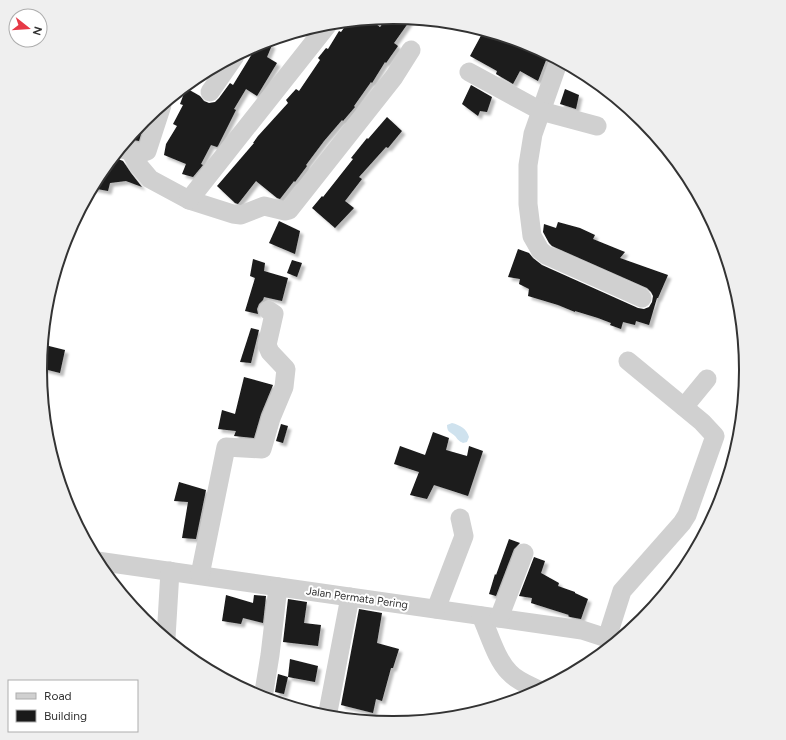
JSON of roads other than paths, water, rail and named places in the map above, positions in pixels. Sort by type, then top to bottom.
[{"type":"street","points":[[189,200],[323,31]]},
{"type":"street","points":[[125,151],[150,178],[189,200],[233,214],[241,215],[264,206],[285,211],[289,210],[394,77],[411,50]]},
{"type":"street","points":[[210,92],[228,66]]},
{"type":"street","points":[[557,66],[533,134],[528,165],[528,204],[532,236],[540,250],[546,255],[642,298]]},
{"type":"street","points":[[469,72],[541,111],[598,126]]},
{"type":"street","points":[[126,150],[141,153],[147,151],[158,116]]},
{"type":"street","points":[[200,576],[226,447],[262,450],[271,418],[284,387],[286,369],[270,352],[267,345],[274,314],[268,310]]},
{"type":"street","points":[[612,638],[622,591],[682,523],[687,515],[715,436],[702,422],[628,361]]},
{"type":"street","points":[[684,407],[707,379]]},
{"type":"street","points":[[436,609],[464,536],[460,518]]},
{"type":"street","points":[[524,553],[490,617],[502,663],[517,679],[532,687]]},
{"type":"street","name":"Jalan Permata Pering","points":[[105,562],[582,630],[611,639]]},
{"type":"street","points":[[166,631],[170,571]]},
{"type":"street","points":[[264,691],[278,587]]},
{"type":"street","points":[[329,710],[350,597]]},
{"type":"water","points":[[452,423],[460,426],[467,432],[469,437],[467,442],[460,442],[448,431],[447,425]]}]
